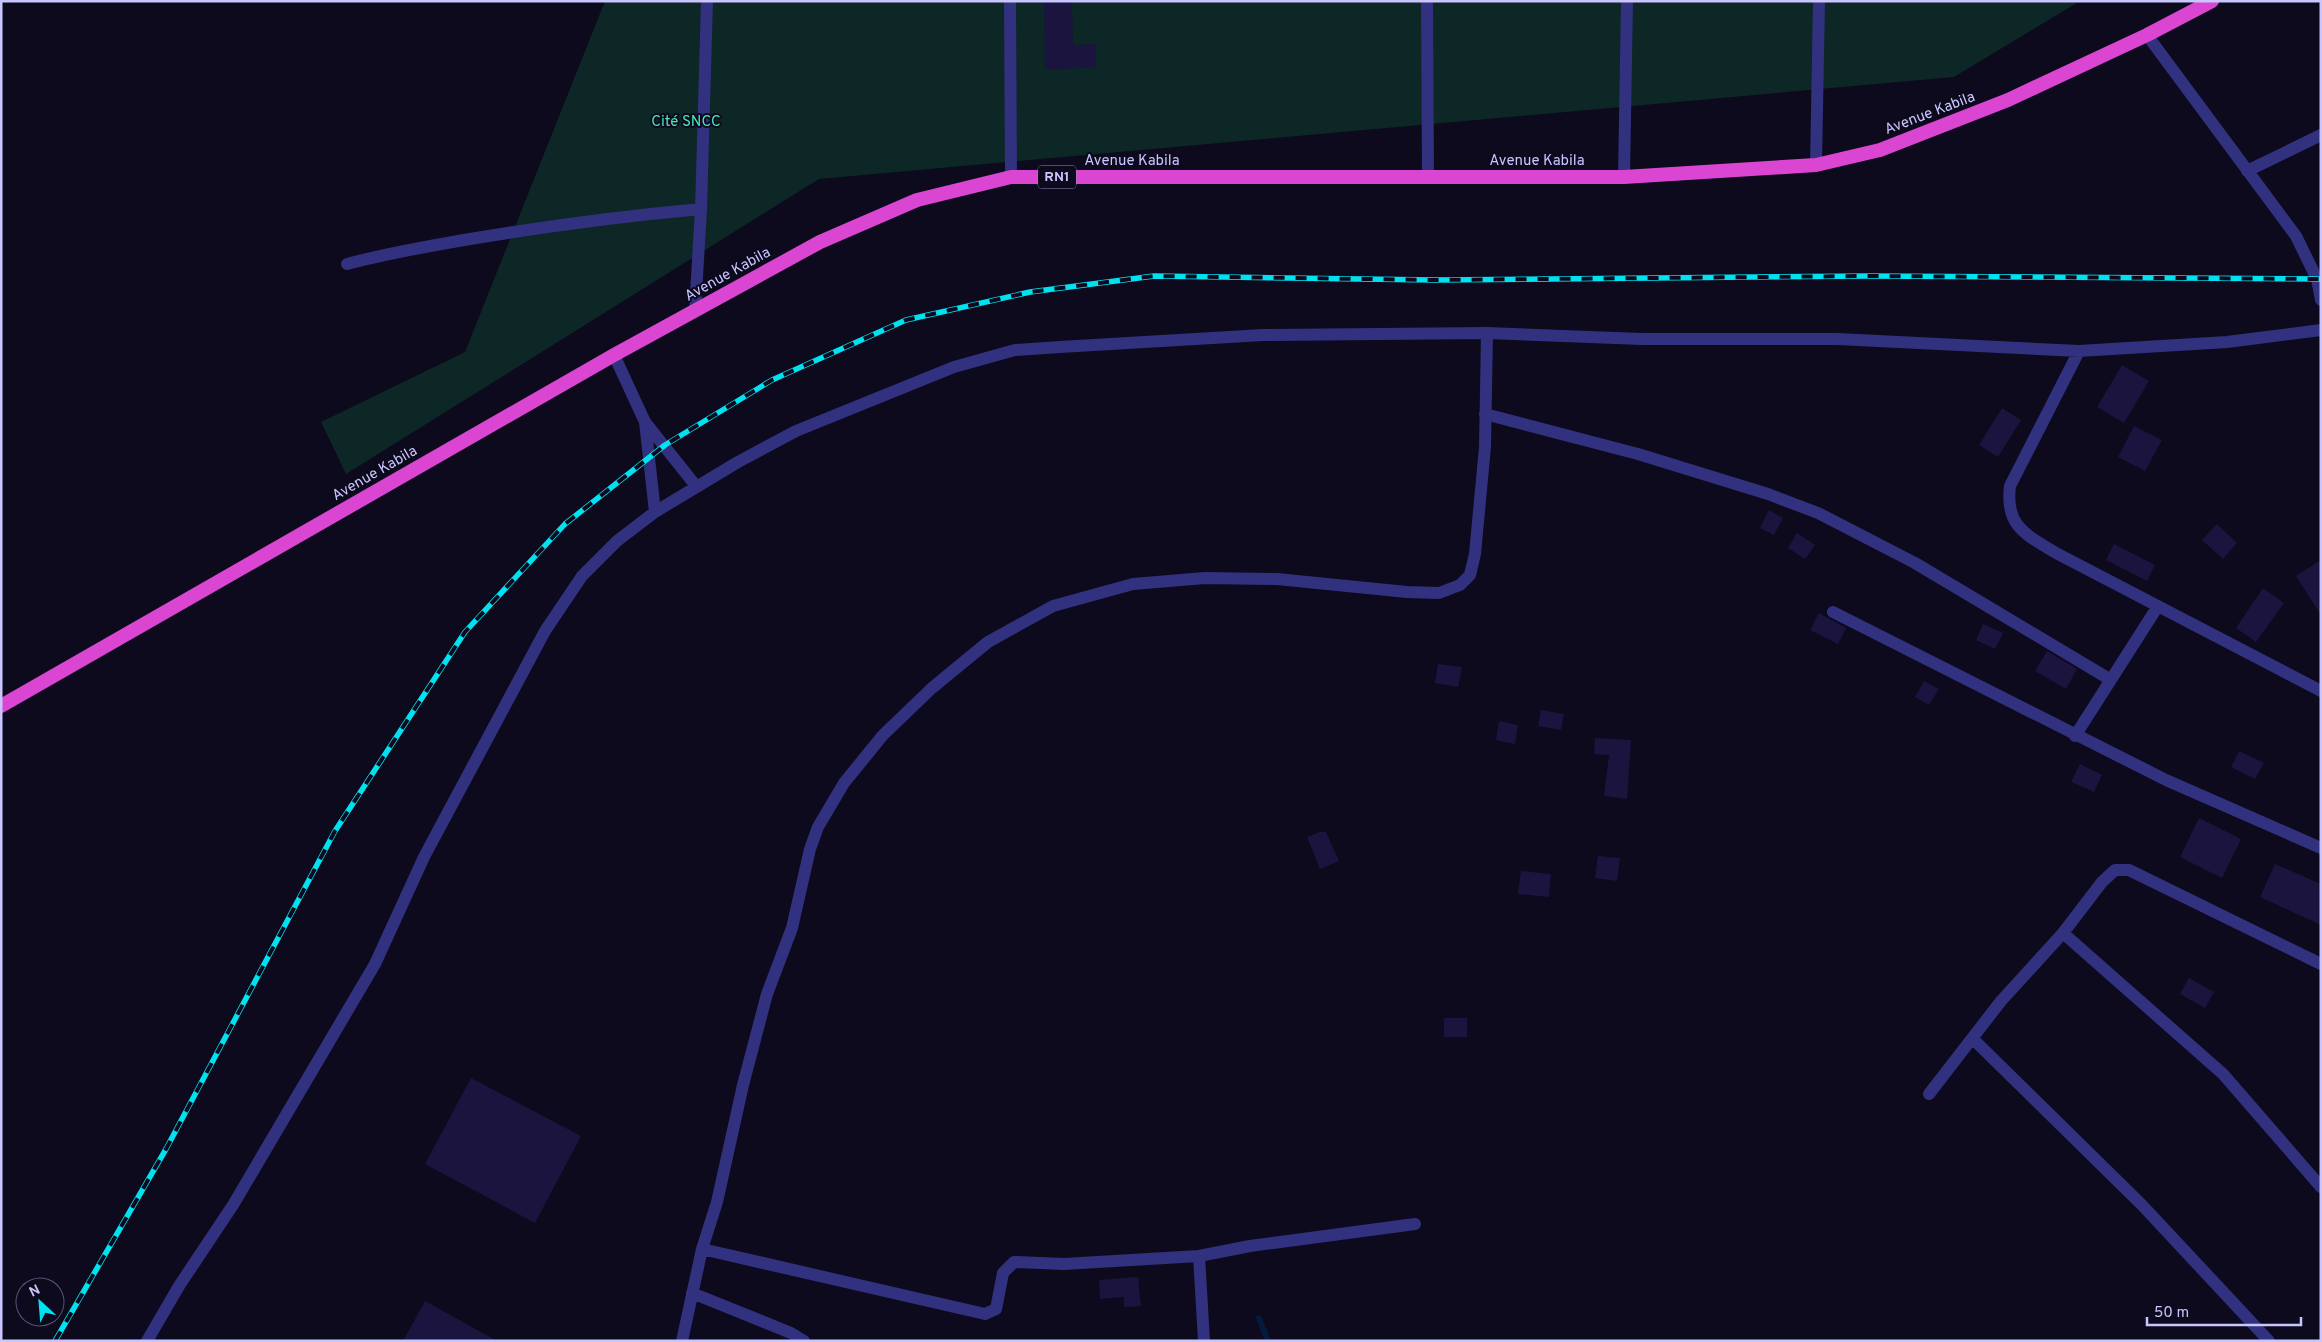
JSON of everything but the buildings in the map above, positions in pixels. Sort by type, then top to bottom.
[{"type":"highway","name":"Avenue Kabila","points":[[1,706],[695,311],[820,242],[917,200],[1011,177],[1624,177],[1816,165],[1880,150],[2008,100],[2147,35],[2212,1]]},
{"type":"street","points":[[695,311],[701,209],[707,1]]},
{"type":"street","points":[[1010,1],[1011,177]]},
{"type":"street","points":[[1427,1],[1428,177]]},
{"type":"street","points":[[1624,177],[1627,1]]},
{"type":"street","points":[[1816,165],[1819,1]]},
{"type":"street","points":[[2147,35],[2296,236],[2317,279],[2321,299]]},
{"type":"street","points":[[2247,171],[2321,134]]},
{"type":"street","points":[[347,264],[386,253],[526,229],[594,219],[701,209]]},
{"type":"street","points":[[148,1341],[180,1286],[238,1198],[375,964],[424,857],[545,631],[582,576],[617,541],[655,512],[696,486],[796,431],[954,367],[1015,350],[1263,335],[1487,333],[1642,339],[1838,339],[2080,351],[2226,342],[2321,330]]},
{"type":"street","points":[[682,1341],[702,1249],[717,1202],[742,1085],[767,994],[792,928],[810,849],[818,827],[844,783],[883,735],[932,688],[988,642],[1053,606],[1133,584],[1205,578],[1277,579],[1431,593],[1439,593],[1460,585],[1470,575],[1475,554],[1485,448],[1487,333]]},
{"type":"street","points":[[2080,351],[2010,486],[2008,502],[2010,513],[2024,534],[2056,553],[2321,691]]},
{"type":"street","points":[[614,356],[646,422],[696,486]]},
{"type":"street","points":[[1485,414],[1638,454],[1768,494],[1818,512],[1915,563],[2111,680]]},
{"type":"street","points":[[646,422],[655,512]]},
{"type":"street","points":[[2075,736],[2158,606]]},
{"type":"street","points":[[1833,612],[2075,736],[2166,780],[2321,848]]},
{"type":"street","points":[[1929,1094],[2012,989],[2063,933],[2102,882],[2114,870],[2129,870],[2321,964]]},
{"type":"street","points":[[2063,933],[2223,1074],[2321,1187]]},
{"type":"street","points":[[1973,1039],[2142,1205],[2269,1341]]},
{"type":"street","points":[[702,1249],[985,1314],[996,1309],[1003,1273],[1014,1262],[1064,1264],[1200,1256],[1250,1246],[1416,1224]]},
{"type":"street","points":[[1200,1256],[1204,1341]]},
{"type":"street","points":[[692,1293],[804,1341]]},
{"type":"green space","name":"Cité SNCC","points":[[605,1],[2080,1],[1954,77],[819,179],[346,474],[321,422],[465,352]]},
{"type":"waterway","points":[[1259,1318],[1268,1341]]},
{"type":"railway","points":[[55,1341],[166,1149],[335,831],[465,632],[565,524],[665,445],[772,380],[906,320],[1030,292],[1154,276],[1434,280],[1869,276],[2321,279]]}]
